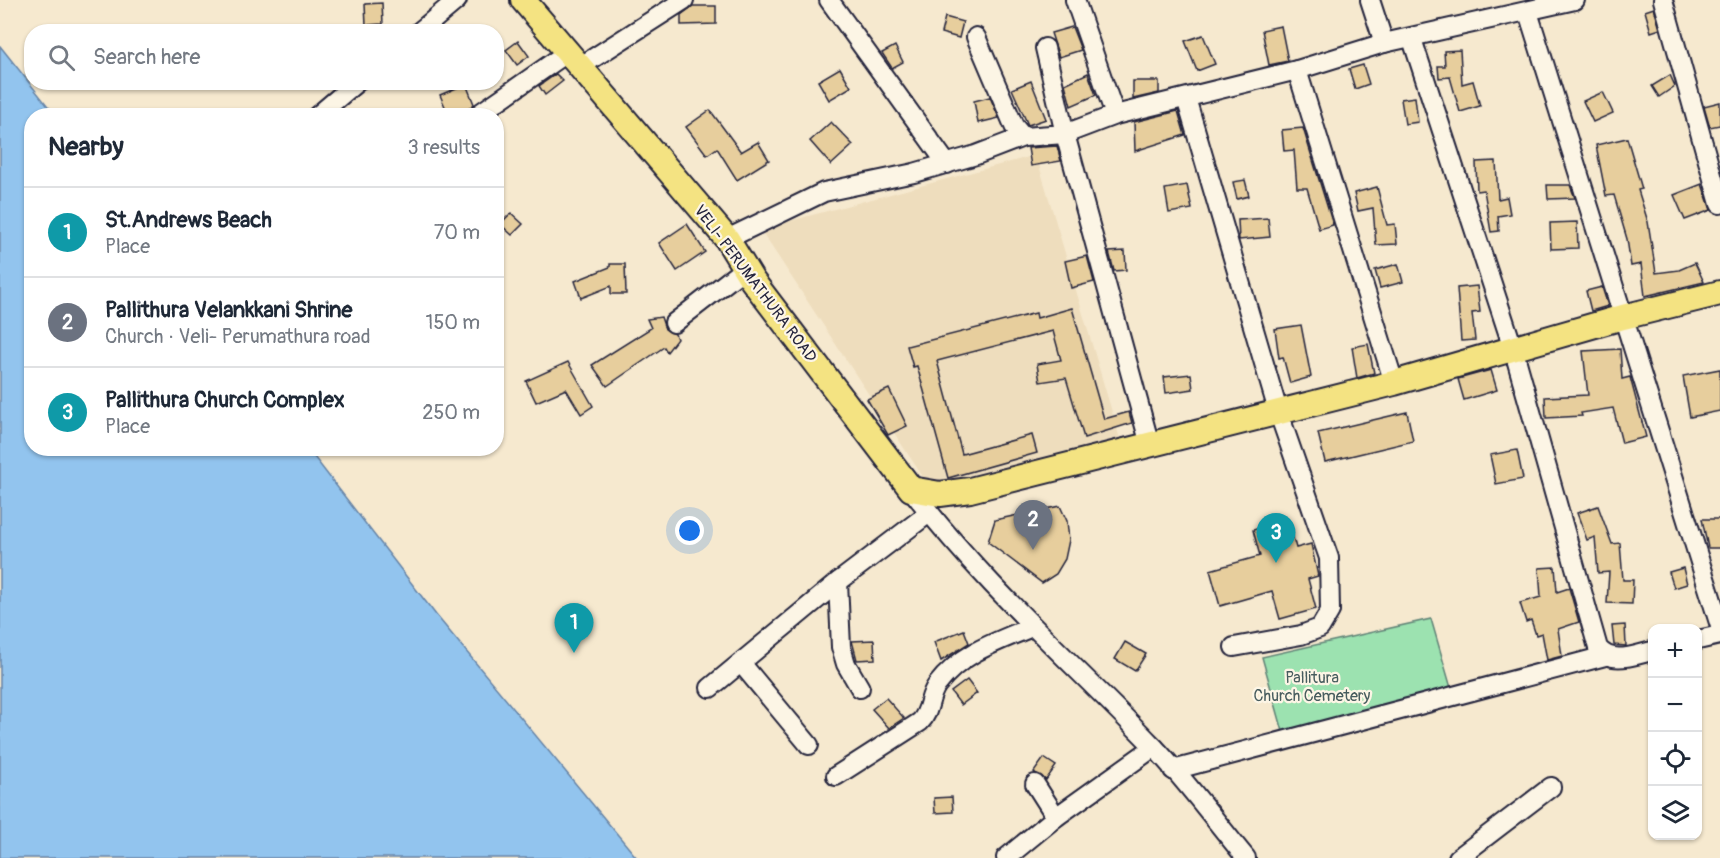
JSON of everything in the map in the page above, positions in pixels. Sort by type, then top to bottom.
[{"type":"main road","name":"VELI- PERUMATHURA ROAD","points":[[523,0],[727,238],[745,268],[911,489]]},
{"type":"main road","points":[[911,489],[940,494],[970,490],[1394,382],[1623,316],[1720,293]]},
{"type":"street","points":[[429,24],[458,0]]},
{"type":"street","points":[[490,108],[684,0]]},
{"type":"street","points":[[829,0],[947,164]]},
{"type":"street","points":[[1075,0],[1115,115]]},
{"type":"street","points":[[1370,0],[1384,43]]},
{"type":"street","points":[[727,238],[824,192],[947,164],[1023,137],[1065,134],[1115,115],[1297,70],[1384,43],[1412,39],[1575,0]]},
{"type":"street","points":[[1663,0],[1720,204]]},
{"type":"street","points":[[1528,12],[1720,626]]},
{"type":"street","points":[[976,37],[1014,126],[1023,137]]},
{"type":"street","points":[[1412,39],[1512,348],[1598,648],[1605,656]]},
{"type":"street","points":[[1045,48],[1065,134],[1150,444]]},
{"type":"street","points":[[1297,70],[1394,382]]},
{"type":"street","points":[[326,108],[348,90]]},
{"type":"street","points":[[1186,98],[1278,411],[1329,558],[1330,611],[1326,620],[1313,632],[1234,647]]},
{"type":"street","points":[[674,323],[745,268]]},
{"type":"street","points":[[911,489],[929,513],[1032,627],[1154,747],[1246,858]]},
{"type":"street","points":[[710,688],[838,582],[929,513]]},
{"type":"street","points":[[838,582],[841,647],[846,664],[860,688]]},
{"type":"street","points":[[836,776],[920,722],[928,711],[932,693],[937,685],[965,656],[1032,627]]},
{"type":"street","points":[[1702,639],[1720,635]]},
{"type":"street","points":[[1173,770],[1605,656],[1627,657],[1648,652]]},
{"type":"street","points":[[741,663],[809,745]]},
{"type":"street","points":[[1006,858],[1056,817],[1154,747]]},
{"type":"street","points":[[1035,784],[1056,817]]},
{"type":"street","points":[[1458,858],[1551,787]]},
{"type":"shaded area","points":[[1036,155],[1120,439],[949,486],[927,483],[760,229]]},
{"type":"green space","name":"Pallitura Church Cemetery","points":[[1431,619],[1451,688],[1284,735],[1262,657]]},
{"type":"water","points":[[0,46],[24,76],[24,90],[35,90],[49,108],[24,108],[24,456],[313,456],[436,615],[637,858],[0,858]]},
{"type":"building","points":[[382,3],[383,24],[366,24],[365,4]]},
{"type":"building","points":[[693,6],[716,6],[716,24],[681,25],[681,15]]},
{"type":"building","points":[[1654,8],[1660,29],[1651,32],[1645,11]]},
{"type":"building","points":[[945,17],[963,22],[959,38],[941,33]]},
{"type":"building","points":[[1281,26],[1288,61],[1269,65],[1262,30]]},
{"type":"building","points":[[1072,27],[1081,50],[1059,57],[1051,33]]},
{"type":"building","points":[[1203,35],[1215,64],[1197,71],[1185,41]]},
{"type":"building","points":[[518,41],[529,56],[517,65],[506,50]]},
{"type":"building","points":[[895,46],[903,62],[892,68],[882,53]]},
{"type":"building","points":[[1460,50],[1462,84],[1473,81],[1480,106],[1460,112],[1450,77],[1439,78],[1438,66],[1445,66],[1444,51]]},
{"type":"building","points":[[1363,65],[1369,84],[1355,89],[1349,69]]},
{"type":"building","points":[[840,68],[851,87],[829,100],[818,81]]},
{"type":"building","points":[[1088,73],[1096,95],[1071,106],[1065,84]]},
{"type":"building","points":[[556,74],[563,81],[545,95],[539,86]]},
{"type":"building","points":[[1670,75],[1675,86],[1659,97],[1652,86]]},
{"type":"building","points":[[1031,81],[1046,119],[1028,125],[1012,89]]},
{"type":"building","points":[[1133,81],[1159,81],[1159,93],[1133,99]]},
{"type":"building","points":[[452,90],[468,90],[474,104],[470,108],[446,108],[440,95]]},
{"type":"building","points":[[1603,92],[1613,113],[1593,122],[1583,101]]},
{"type":"building","points":[[990,97],[999,118],[978,123],[974,101]]},
{"type":"building","points":[[1415,97],[1418,122],[1405,124],[1401,99]]},
{"type":"building","points":[[1720,102],[1720,125],[1710,127],[1704,106]]},
{"type":"building","points":[[710,110],[741,152],[758,142],[769,160],[737,180],[717,148],[707,155],[686,127]]},
{"type":"building","points":[[1178,111],[1185,135],[1135,151],[1134,122]]},
{"type":"building","points":[[831,122],[853,145],[831,165],[810,141]]},
{"type":"building","points":[[1303,128],[1333,225],[1319,229],[1307,188],[1297,188],[1294,150],[1284,151],[1282,130]]},
{"type":"building","points":[[1627,138],[1642,189],[1638,190],[1648,222],[1656,273],[1679,270],[1695,263],[1704,282],[1645,296],[1641,264],[1631,266],[1627,239],[1614,195],[1606,196],[1596,145]]},
{"type":"building","points":[[1057,146],[1061,161],[1031,166],[1028,148]]},
{"type":"building","points":[[1496,161],[1498,199],[1507,197],[1510,214],[1498,216],[1499,231],[1491,232],[1484,190],[1477,191],[1476,162]]},
{"type":"building","points":[[1245,180],[1249,196],[1237,199],[1233,182]]},
{"type":"building","points":[[1702,184],[1711,210],[1685,220],[1674,195]]},
{"type":"building","points":[[1187,185],[1192,209],[1169,213],[1165,189]]},
{"type":"building","points":[[1547,185],[1570,185],[1575,198],[1548,199]]},
{"type":"building","points":[[1377,187],[1387,225],[1395,224],[1397,244],[1376,245],[1373,208],[1358,211],[1354,193]]},
{"type":"building","points":[[511,213],[523,224],[512,235],[504,228],[504,220]]},
{"type":"building","points":[[1268,218],[1270,237],[1239,240],[1238,220]]},
{"type":"building","points":[[1577,222],[1578,248],[1551,249],[1550,223]]},
{"type":"building","points":[[687,224],[705,252],[677,271],[659,243]]},
{"type":"building","points":[[1125,251],[1126,270],[1114,271],[1109,252]]},
{"type":"building","points":[[1087,256],[1094,282],[1071,288],[1065,261]]},
{"type":"building","points":[[610,264],[625,264],[626,294],[611,294],[611,286],[581,298],[575,281],[610,267]]},
{"type":"building","points":[[1398,264],[1403,282],[1380,288],[1375,270]]},
{"type":"building","points":[[1477,286],[1480,312],[1472,313],[1475,340],[1461,341],[1457,288]]},
{"type":"building","points":[[1602,287],[1608,306],[1591,311],[1586,291]]},
{"type":"building","points":[[1072,308],[1104,419],[1129,412],[1132,423],[1084,438],[1066,378],[1040,382],[1037,364],[1061,360],[1053,331],[937,361],[962,454],[1032,435],[1037,453],[948,478],[917,366],[913,367],[907,346],[1036,313],[1037,318]]},
{"type":"building","points":[[661,317],[665,329],[675,334],[677,339],[667,352],[664,347],[607,386],[592,365],[651,328],[647,319]]},
{"type":"building","points":[[1301,325],[1311,377],[1290,383],[1283,357],[1279,358],[1275,329]]},
{"type":"building","points":[[1368,344],[1374,373],[1357,378],[1352,347]]},
{"type":"building","points":[[1620,349],[1622,379],[1630,377],[1646,437],[1622,443],[1613,408],[1581,413],[1582,416],[1546,418],[1545,397],[1588,395],[1583,351]]},
{"type":"building","points":[[568,362],[593,406],[581,414],[566,389],[536,402],[526,381]]},
{"type":"building","points":[[1720,369],[1720,411],[1690,417],[1683,376]]},
{"type":"building","points":[[1491,370],[1497,390],[1464,400],[1458,379]]},
{"type":"building","points":[[1191,374],[1193,389],[1166,393],[1164,377]]},
{"type":"building","points":[[889,389],[907,426],[888,435],[867,399]]},
{"type":"building","points":[[1407,412],[1413,441],[1325,462],[1318,433]]},
{"type":"building","points":[[1517,450],[1523,479],[1496,484],[1490,455]]},
{"type":"building","points":[[1060,506],[1067,521],[1069,540],[1065,559],[1056,574],[1042,583],[988,542],[995,520]]},
{"type":"building","points":[[1598,506],[1612,544],[1620,543],[1623,580],[1633,580],[1632,604],[1607,603],[1609,572],[1598,573],[1595,537],[1587,540],[1577,513]]},
{"type":"building","points":[[1702,519],[1720,519],[1720,548],[1708,548]]},
{"type":"building","points":[[1288,520],[1296,548],[1311,544],[1318,576],[1308,579],[1316,609],[1280,619],[1272,591],[1220,606],[1210,570],[1260,556],[1253,530]]},
{"type":"building","points":[[1555,567],[1557,592],[1569,588],[1579,622],[1558,629],[1562,656],[1547,660],[1542,633],[1536,635],[1531,620],[1526,622],[1520,603],[1541,597],[1539,568]]},
{"type":"building","points":[[1683,568],[1687,584],[1674,588],[1669,572]]},
{"type":"building","points":[[1625,625],[1626,646],[1614,645],[1612,626]]},
{"type":"building","points":[[964,630],[969,643],[941,661],[934,642]]},
{"type":"building","points":[[874,640],[875,659],[857,660],[852,641]]},
{"type":"building","points":[[1125,642],[1146,654],[1135,671],[1115,659]]},
{"type":"building","points":[[967,680],[977,693],[961,705],[951,692]]},
{"type":"building","points":[[886,698],[904,718],[889,728],[872,709]]},
{"type":"building","points":[[1044,758],[1056,766],[1046,780],[1034,772]]},
{"type":"building","points":[[952,797],[953,812],[935,813],[934,798]]},
{"type":"place","name":"Pallithura Velankkani Shrine","points":[[1033,550]]},
{"type":"place","name":"Pallithura Church Complex","points":[[1276,563]]},
{"type":"place","name":"St.Andrews Beach","points":[[574,653]]}]
